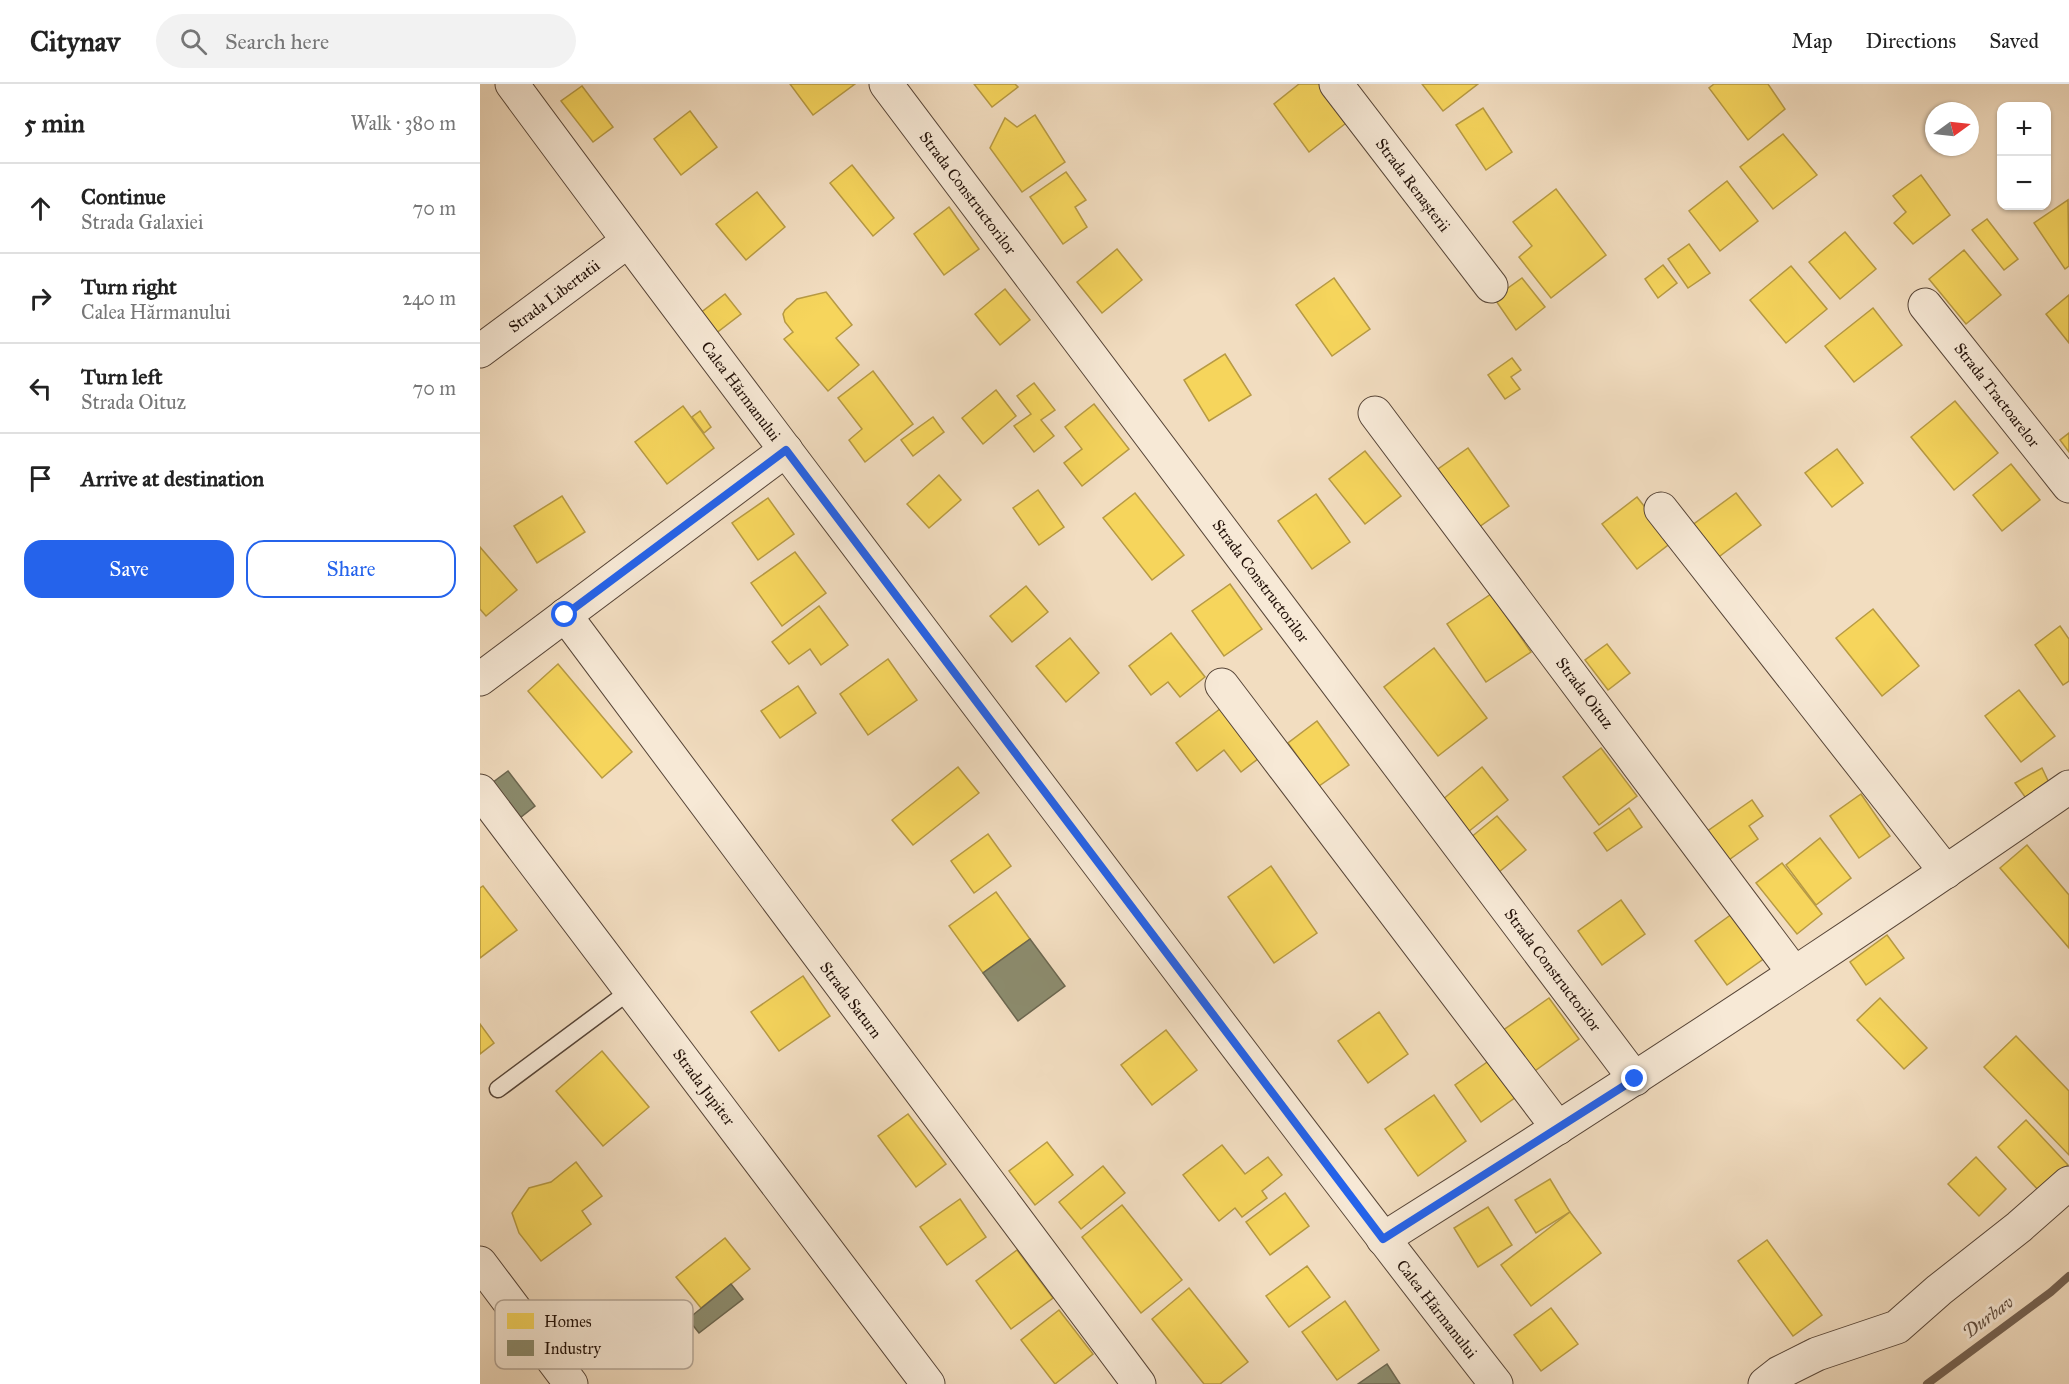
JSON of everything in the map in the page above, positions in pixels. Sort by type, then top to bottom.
[{"type":"street","name":"Calea Hărmanului","points":[[512,84],[628,241],[1383,1239],[1496,1384]]},
{"type":"street","name":"Strada Constructorilor","points":[[886,84],[1635,1079]]},
{"type":"street","name":"Strada Renașterii","points":[[1336,84],[1491,286]]},
{"type":"street","name":"Strada Libertatii","points":[[480,351],[628,241]]},
{"type":"street","name":"Strada Tractoarelor","points":[[1925,305],[2069,486]]},
{"type":"street","name":"Strada Oituz","points":[[1375,413],[1794,973]]},
{"type":"street","points":[[480,679],[786,450]]},
{"type":"street","points":[[1661,508],[1946,872]]},
{"type":"street","name":"Strada Saturn","points":[[565,615],[1139,1384]]},
{"type":"street","points":[[1222,685],[1558,1128]]},
{"type":"street","points":[[1383,1239],[1635,1079],[1946,872],[2069,787]]},
{"type":"street","name":"Strada Jupiter","points":[[480,791],[928,1384]]},
{"type":"street","points":[[1765,1384],[1779,1373],[1817,1354],[1897,1327],[2057,1193]]},
{"type":"street","points":[[480,1263],[508,1300]]},
{"type":"street","points":[[560,1369],[571,1384]]},
{"type":"lane","points":[[498,1089],[631,990]]},
{"type":"building: Homes","points":[[790,84],[855,84],[813,115]]},
{"type":"building: Homes","points":[[974,84],[1015,84],[1018,87],[992,107]]},
{"type":"building: Homes","points":[[1299,84],[1321,84],[1350,120],[1309,152],[1274,104]]},
{"type":"building: Homes","points":[[1422,84],[1478,84],[1443,111]]},
{"type":"building: Homes","points":[[1714,84],[1768,84],[1785,109],[1748,140],[1709,88]]},
{"type":"building: Homes","points":[[582,86],[613,127],[593,142],[561,101]]},
{"type":"building: Homes","points":[[1483,108],[1512,152],[1486,170],[1456,125]]},
{"type":"building: Homes","points":[[690,111],[717,147],[681,175],[654,139]]},
{"type":"building: Homes","points":[[1035,115],[1065,162],[1022,192],[990,148],[1005,118],[1017,127]]},
{"type":"building: Homes","points":[[1783,134],[1817,175],[1773,209],[1740,167]]},
{"type":"building: Homes","points":[[852,165],[894,218],[873,236],[830,183]]},
{"type":"building: Homes","points":[[1066,172],[1086,200],[1075,207],[1087,227],[1063,244],[1030,197]]},
{"type":"building: Homes","points":[[1921,175],[1950,215],[1913,244],[1894,223],[1906,212],[1893,196]]},
{"type":"building: Homes","points":[[1727,181],[1758,221],[1720,251],[1689,211]]},
{"type":"building: Homes","points":[[1556,189],[1606,255],[1551,298],[1519,257],[1532,246],[1513,222]]},
{"type":"building: Homes","points":[[757,192],[785,227],[746,260],[716,224]]},
{"type":"building: Homes","points":[[2068,200],[2069,266],[2065,269],[2034,223]]},
{"type":"building: Homes","points":[[949,207],[979,249],[944,275],[914,234]]},
{"type":"building: Homes","points":[[1987,219],[2018,259],[2004,270],[1972,230]]},
{"type":"building: Homes","points":[[1845,232],[1876,269],[1840,299],[1809,262]]},
{"type":"building: Homes","points":[[1689,244],[1710,273],[1688,288],[1668,259]]},
{"type":"building: Homes","points":[[1117,249],[1142,280],[1102,313],[1077,282]]},
{"type":"building: Homes","points":[[1964,250],[2001,295],[1966,324],[1929,279]]},
{"type":"building: Homes","points":[[1663,265],[1677,283],[1658,298],[1645,279]]},
{"type":"building: Homes","points":[[1791,266],[1827,309],[1786,343],[1750,300]]},
{"type":"building: Homes","points":[[1334,278],[1370,329],[1332,356],[1296,305]]},
{"type":"building: Homes","points":[[1522,278],[1545,307],[1516,330],[1494,298]]},
{"type":"building: Homes","points":[[1005,289],[1030,320],[1000,345],[975,314]]},
{"type":"building: Homes","points":[[826,292],[852,325],[836,338],[859,365],[828,391],[784,339],[793,332],[785,322],[783,314],[797,299]]},
{"type":"building: Homes","points":[[725,294],[741,314],[715,334],[699,314]]},
{"type":"building: Homes","points":[[2069,295],[2069,343],[2046,314]]},
{"type":"building: Homes","points":[[1873,308],[1902,345],[1854,382],[1825,346]]},
{"type":"building: Homes","points":[[1225,354],[1251,395],[1209,421],[1184,380]]},
{"type":"building: Homes","points":[[1512,358],[1521,370],[1511,377],[1520,389],[1505,399],[1488,375]]},
{"type":"building: Homes","points":[[873,371],[913,424],[865,462],[849,440],[862,429],[838,398]]},
{"type":"building: Homes","points":[[1034,383],[1055,410],[1041,420],[1054,436],[1034,452],[1014,426],[1031,414],[1017,396]]},
{"type":"building: Homes","points":[[996,390],[1016,416],[983,444],[962,418]]},
{"type":"building: Homes","points":[[1955,401],[1998,453],[1954,490],[1911,437]]},
{"type":"building: Homes","points":[[1094,404],[1129,449],[1082,486],[1064,463],[1082,449],[1065,427]]},
{"type":"building: Homes","points":[[683,406],[714,448],[667,484],[635,442]]},
{"type":"building: Homes","points":[[700,411],[711,427],[704,433],[692,417]]},
{"type":"building: Homes","points":[[933,417],[944,432],[913,456],[901,440]]},
{"type":"building: Homes","points":[[2069,433],[2069,452],[2060,440]]},
{"type":"building: Homes","points":[[1468,448],[1509,506],[1479,527],[1438,469]]},
{"type":"building: Homes","points":[[1837,449],[1863,483],[1832,507],[1805,473]]},
{"type":"building: Homes","points":[[1365,451],[1401,496],[1365,524],[1329,479]]},
{"type":"building: Homes","points":[[2011,464],[2040,500],[2002,531],[1973,495]]},
{"type":"building: Homes","points":[[939,475],[961,500],[929,528],[907,504]]},
{"type":"building: Homes","points":[[1038,490],[1064,527],[1039,545],[1013,508]]},
{"type":"building: Homes","points":[[1135,493],[1184,555],[1152,580],[1103,518]]},
{"type":"building: Homes","points":[[1736,493],[1761,525],[1716,559],[1691,526]]},
{"type":"building: Homes","points":[[1316,494],[1350,542],[1312,569],[1278,521]]},
{"type":"building: Homes","points":[[562,496],[585,532],[537,563],[514,526]]},
{"type":"building: Homes","points":[[1637,497],[1672,542],[1637,569],[1602,524]]},
{"type":"building: Homes","points":[[768,498],[794,534],[758,560],[732,523]]},
{"type":"building: Homes","points":[[480,547],[517,590],[486,616],[480,609]]},
{"type":"building: Homes","points":[[795,552],[826,593],[782,626],[751,583]]},
{"type":"building: Homes","points":[[1230,584],[1262,629],[1224,656],[1192,611]]},
{"type":"building: Homes","points":[[1026,586],[1048,612],[1012,642],[990,616]]},
{"type":"building: Homes","points":[[1491,594],[1531,652],[1486,682],[1447,624]]},
{"type":"building: Homes","points":[[819,606],[848,645],[821,665],[810,649],[789,664],[772,642]]},
{"type":"building: Homes","points":[[1873,609],[1919,666],[1882,696],[1836,638]]},
{"type":"building: Homes","points":[[2060,626],[2069,639],[2069,681],[2063,685],[2035,645]]},
{"type":"building: Homes","points":[[1171,633],[1205,677],[1180,697],[1168,682],[1151,695],[1129,666]]},
{"type":"building: Homes","points":[[1070,638],[1099,673],[1066,702],[1036,666]]},
{"type":"building: Homes","points":[[1607,644],[1630,673],[1608,690],[1585,660]]},
{"type":"building: Homes","points":[[1434,648],[1487,718],[1438,756],[1384,687]]},
{"type":"building: Homes","points":[[888,659],[917,700],[868,735],[840,694]]},
{"type":"building: Homes","points":[[558,664],[632,752],[602,778],[528,691]]},
{"type":"building: Homes","points":[[798,686],[816,713],[780,738],[761,711]]},
{"type":"building: Homes","points":[[2019,690],[2055,736],[2021,762],[1985,716]]},
{"type":"building: Homes","points":[[1225,705],[1263,755],[1241,772],[1224,750],[1197,771],[1176,743]]},
{"type":"building: Homes","points":[[1317,721],[1349,765],[1319,786],[1288,743]]},
{"type":"building: Homes","points":[[1601,748],[1637,796],[1599,825],[1563,777]]},
{"type":"building: Homes","points":[[958,767],[979,793],[913,845],[892,820]]},
{"type":"building: Homes","points":[[1482,767],[1508,800],[1468,832],[1442,800]]},
{"type":"building: Homes","points":[[2042,768],[2051,787],[2028,801],[2015,783]]},
{"type":"building: Homes","points":[[1861,794],[1890,836],[1859,858],[1830,816]]},
{"type":"building: Homes","points":[[1752,800],[1763,816],[1749,826],[1758,839],[1726,862],[1706,832]]},
{"type":"building: Homes","points":[[1629,808],[1642,827],[1607,851],[1594,833]]},
{"type":"building: Homes","points":[[1497,816],[1526,850],[1499,872],[1470,838]]},
{"type":"building: Homes","points":[[988,834],[1011,866],[974,893],[951,861]]},
{"type":"building: Homes","points":[[1820,838],[1851,878],[1816,905],[1786,865]]},
{"type":"building: Homes","points":[[2027,845],[2069,895],[2069,948],[2000,868]]},
{"type":"building: Homes","points":[[1782,863],[1822,914],[1797,934],[1756,883]]},
{"type":"building: Homes","points":[[1271,866],[1317,933],[1274,963],[1228,897]]},
{"type":"building: Homes","points":[[483,886],[517,930],[480,958],[480,888]]},
{"type":"building: Homes","points":[[996,892],[1030,939],[983,973],[949,926]]},
{"type":"building: Homes","points":[[1621,900],[1645,934],[1602,965],[1578,931]]},
{"type":"building: Homes","points":[[1736,911],[1769,955],[1727,985],[1695,941]]},
{"type":"building: Homes","points":[[1887,935],[1904,958],[1866,985],[1850,962]]},
{"type":"building: Homes","points":[[803,976],[830,1016],[779,1051],[751,1012]]},
{"type":"building: Homes","points":[[1549,998],[1579,1039],[1532,1073],[1502,1031]]},
{"type":"building: Homes","points":[[1880,998],[1927,1048],[1904,1069],[1857,1020]]},
{"type":"building: Homes","points":[[1379,1012],[1408,1054],[1368,1083],[1338,1041]]},
{"type":"building: Homes","points":[[480,1024],[494,1043],[480,1054]]},
{"type":"building: Homes","points":[[1166,1030],[1197,1070],[1152,1105],[1121,1065]]},
{"type":"building: Homes","points":[[2016,1036],[2069,1091],[2069,1155],[1984,1067]]},
{"type":"building: Homes","points":[[602,1051],[649,1107],[603,1146],[556,1091]]},
{"type":"building: Homes","points":[[1490,1060],[1516,1097],[1481,1122],[1455,1085]]},
{"type":"building: Homes","points":[[1434,1095],[1466,1141],[1418,1176],[1385,1129]]},
{"type":"building: Homes","points":[[908,1114],[946,1164],[916,1187],[878,1136]]},
{"type":"building: Homes","points":[[2026,1120],[2068,1165],[2040,1192],[1998,1147]]},
{"type":"building: Homes","points":[[1047,1142],[1073,1175],[1035,1205],[1009,1171]]},
{"type":"building: Homes","points":[[1222,1145],[1245,1174],[1268,1157],[1282,1175],[1262,1191],[1267,1198],[1242,1217],[1235,1208],[1219,1221],[1183,1175]]},
{"type":"building: Homes","points":[[1976,1157],[2006,1189],[1979,1216],[1948,1184]]},
{"type":"building: Homes","points":[[576,1162],[602,1196],[582,1211],[591,1224],[541,1261],[519,1233],[512,1213],[529,1188],[551,1182]]},
{"type":"building: Homes","points":[[1103,1166],[1125,1193],[1081,1229],[1059,1202]]},
{"type":"building: Homes","points":[[1550,1179],[1570,1212],[1536,1233],[1515,1200]]},
{"type":"building: Homes","points":[[1285,1193],[1309,1226],[1270,1255],[1246,1222]]},
{"type":"building: Homes","points":[[960,1199],[986,1237],[947,1265],[920,1227]]},
{"type":"building: Homes","points":[[1122,1205],[1182,1280],[1141,1313],[1082,1237]]},
{"type":"building: Homes","points":[[1488,1207],[1512,1245],[1478,1267],[1454,1228]]},
{"type":"building: Homes","points":[[1570,1212],[1601,1253],[1531,1306],[1501,1265]]},
{"type":"building: Homes","points":[[725,1238],[750,1269],[701,1308],[676,1277]]},
{"type":"building: Homes","points":[[1767,1240],[1822,1315],[1793,1336],[1738,1261]]},
{"type":"building: Homes","points":[[1017,1250],[1053,1298],[1011,1329],[976,1281]]},
{"type":"building: Homes","points":[[1307,1266],[1330,1297],[1289,1327],[1266,1296]]},
{"type":"building: Homes","points":[[1189,1288],[1248,1362],[1220,1384],[1204,1384],[1152,1319]]},
{"type":"building: Homes","points":[[1345,1301],[1379,1350],[1337,1380],[1302,1332]]},
{"type":"building: Homes","points":[[1551,1308],[1578,1344],[1541,1371],[1514,1335]]},
{"type":"building: Homes","points":[[1059,1310],[1093,1354],[1055,1384],[1021,1340]]},
{"type":"building: Industry","points":[[508,771],[535,806],[516,821],[488,786]]},
{"type":"building: Industry","points":[[1030,939],[1065,986],[1018,1021],[983,973]]},
{"type":"building: Industry","points":[[731,1284],[743,1299],[699,1333],[693,1325],[693,1315]]},
{"type":"building: Industry","points":[[1387,1364],[1400,1384],[1358,1384]]},
{"type":"waterway","name":"Durbav","points":[[1927,1384],[2051,1292],[2069,1276]]},
{"type":"route","points":[[565,615],[786,450],[1383,1239],[1635,1079]]}]
